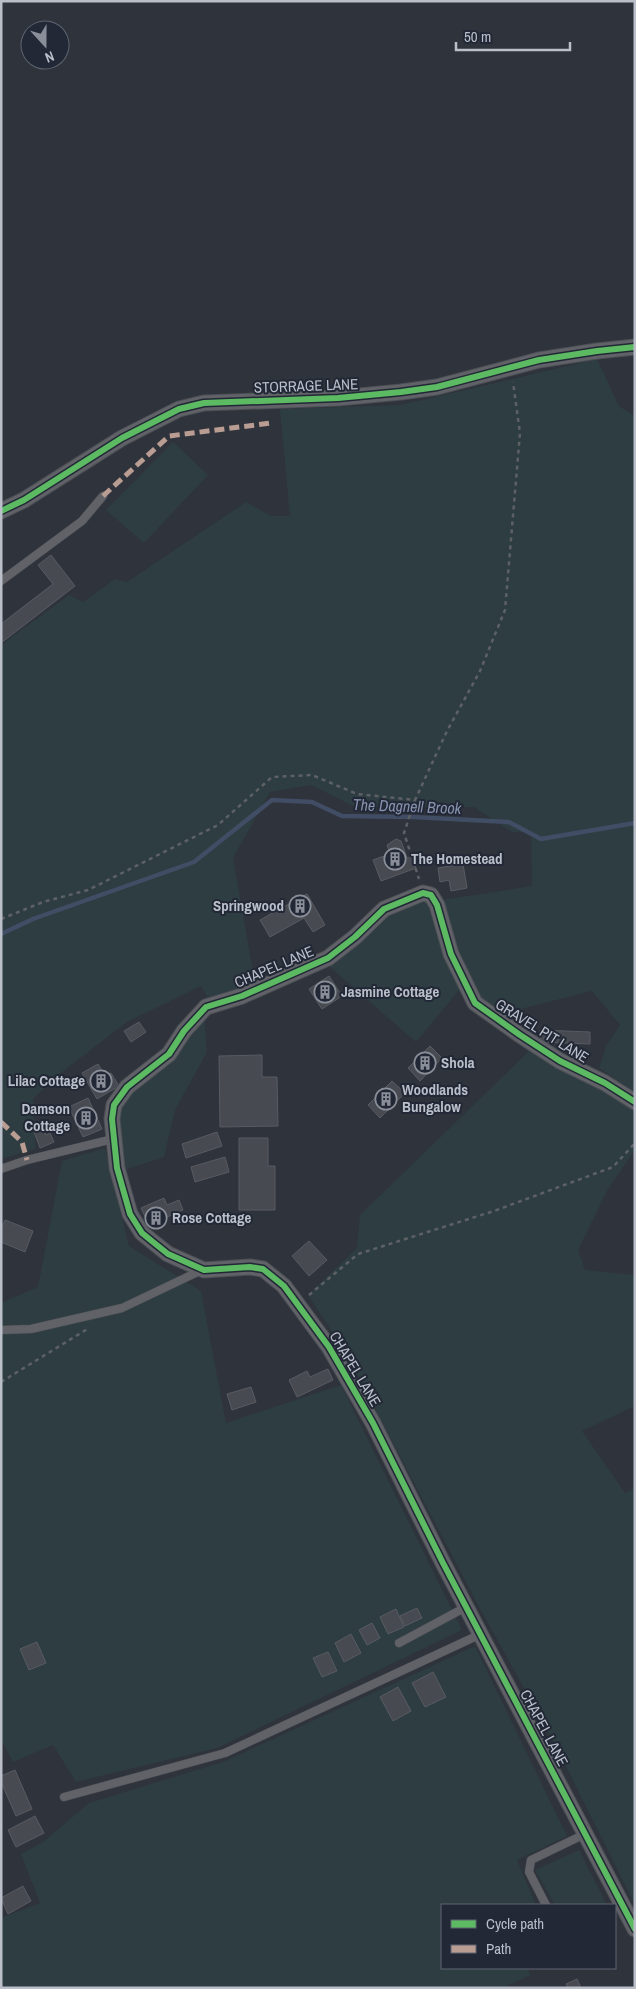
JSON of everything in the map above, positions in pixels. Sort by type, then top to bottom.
[{"type":"street","name":"STORRAGE LANE","points":[[1,511],[24,500],[122,438],[179,409],[204,403],[346,397],[401,392],[437,387],[558,357],[635,347]]},
{"type":"street","name":"GRAVEL PIT LANE","points":[[423,893],[431,895],[437,906],[452,954],[475,1003],[520,1036],[560,1060],[605,1082],[635,1102]]},
{"type":"street","name":"CHAPEL LANE","points":[[423,893],[384,909],[355,937],[328,958],[242,996],[206,1007],[184,1031],[169,1054],[127,1086],[114,1105],[112,1119],[113,1139],[120,1183],[135,1224],[142,1233],[168,1254],[204,1270],[250,1266],[263,1269],[284,1286],[328,1347],[373,1423],[466,1607],[635,1929]]},
{"type":"lane","points":[[1,581],[82,521],[103,496]]},
{"type":"lane","points":[[1,1169],[27,1160],[113,1139]]},
{"type":"lane","points":[[1,1330],[31,1329],[122,1308],[204,1270]]},
{"type":"lane","points":[[399,1643],[466,1607]]},
{"type":"lane","points":[[64,1797],[225,1753],[481,1634]]},
{"type":"lane","points":[[545,1904],[529,1872],[531,1860],[585,1834]]},
{"type":"path","points":[[423,893],[404,833],[415,800],[447,731],[480,670],[505,610],[520,433],[511,368]]},
{"type":"path","points":[[1,919],[43,902],[88,890],[218,826],[272,777],[312,776],[357,794],[415,800]]},
{"type":"path","points":[[298,1304],[358,1254],[494,1211],[613,1167],[635,1143]]},
{"type":"path","points":[[1,1382],[90,1328]]},
{"type":"shaded area","points":[[597,359],[619,406],[635,416],[635,580],[633,586],[635,586],[635,1092],[599,1068],[606,1046],[620,1025],[592,991],[497,1015],[482,1000],[456,951],[442,900],[532,886],[531,832],[512,832],[474,807],[355,807],[311,785],[270,792],[233,858],[255,983],[208,998],[201,986],[127,1022],[53,1079],[33,1099],[35,1149],[1,1159],[1,645],[69,595],[83,602],[115,579],[127,582],[246,502],[271,516],[290,516],[280,409],[401,405]]},
{"type":"shaded area","points":[[173,442],[208,475],[144,543],[106,510]]},
{"type":"shaded area","points":[[419,899],[427,900],[433,906],[459,990],[416,1042],[329,966],[385,915]]},
{"type":"shaded area","points":[[204,1016],[207,1052],[175,1110],[164,1157],[124,1170],[117,1110],[124,1097],[183,1048]]},
{"type":"shaded area","points":[[531,1049],[613,1095],[635,1111],[635,1150],[608,1189],[578,1250],[585,1270],[635,1275],[635,1406],[582,1431],[625,1493],[635,1488],[635,1905],[555,1744],[478,1605],[346,1353],[308,1295],[357,1248],[360,1215]]},
{"type":"shaded area","points":[[105,1148],[129,1246],[201,1291],[226,1423],[341,1385],[462,1630],[217,1748],[76,1782],[53,1745],[13,1762],[1,1740],[1,1303],[38,1287],[62,1161]]},
{"type":"shaded area","points":[[475,1646],[567,1836],[517,1860],[536,1904],[441,1904],[441,1969],[528,1969],[531,1975],[503,1988],[1,1988],[1,1918],[40,1903],[21,1854],[43,1842],[89,1803],[223,1762]]},
{"type":"shaded area","points":[[579,1850],[606,1904],[554,1904],[535,1870]]},
{"type":"building","points":[[51,555],[75,586],[1,643],[1,624],[53,584],[38,565]]},
{"type":"building","name":"The Homestead","points":[[396,839],[401,841],[407,858],[412,856],[416,868],[381,881],[373,860],[390,854],[387,845]]},
{"type":"building","points":[[463,864],[467,888],[451,891],[449,880],[440,882],[438,868]]},
{"type":"building","name":"Springwood","points":[[307,894],[325,925],[313,932],[304,918],[270,937],[260,920]]},
{"type":"building","name":"Jasmine Cottage","points":[[329,976],[342,996],[322,1009],[309,989]]},
{"type":"building","points":[[139,1022],[146,1032],[131,1042],[124,1031]]},
{"type":"building","points":[[540,1030],[590,1032],[590,1044],[539,1042]]},
{"type":"building","name":"Shola","points":[[430,1046],[442,1058],[420,1081],[408,1068]]},
{"type":"building","points":[[262,1055],[262,1077],[277,1077],[278,1126],[220,1127],[219,1056]]},
{"type":"building","name":"Lilac Cottage","points":[[98,1064],[105,1076],[111,1073],[119,1086],[97,1099],[82,1073]]},
{"type":"building","name":"Woodlands Bungalow","points":[[392,1081],[405,1093],[380,1118],[368,1105]]},
{"type":"building","name":"Damson Cottage","points":[[88,1098],[102,1129],[83,1137],[69,1107]]},
{"type":"building","points":[[43,1128],[46,1135],[50,1133],[54,1142],[40,1148],[34,1132]]},
{"type":"building","points":[[217,1132],[222,1146],[186,1158],[182,1144]]},
{"type":"building","points":[[239,1138],[268,1138],[268,1166],[275,1166],[275,1210],[239,1210]]},
{"type":"building","points":[[225,1157],[229,1172],[195,1182],[191,1167]]},
{"type":"building","name":"Rose Cottage","points":[[164,1198],[167,1205],[179,1200],[183,1210],[149,1225],[141,1208]]},
{"type":"building","points":[[5,1220],[33,1231],[25,1252],[1,1242],[1,1229]]},
{"type":"building","points":[[309,1241],[327,1260],[309,1276],[292,1256]]},
{"type":"building","points":[[328,1369],[333,1380],[297,1397],[289,1380],[307,1371],[310,1377]]},
{"type":"building","points":[[251,1387],[256,1402],[232,1410],[227,1394]]},
{"type":"building","points":[[417,1608],[422,1618],[405,1626],[400,1616]]},
{"type":"building","points":[[396,1609],[404,1627],[388,1634],[380,1617]]},
{"type":"building","points":[[372,1623],[380,1638],[367,1645],[359,1630]]},
{"type":"building","points":[[351,1634],[361,1653],[344,1662],[335,1643]]},
{"type":"building","points":[[37,1642],[46,1663],[29,1670],[20,1649]]},
{"type":"building","points":[[328,1652],[337,1671],[322,1677],[313,1658]]},
{"type":"building","points":[[433,1672],[446,1697],[425,1707],[412,1683]]},
{"type":"building","points":[[398,1687],[411,1711],[393,1721],[380,1697]]},
{"type":"building","points":[[15,1770],[32,1809],[16,1816],[1,1782],[1,1776]]},
{"type":"building","points":[[35,1816],[44,1833],[16,1847],[8,1830]]},
{"type":"building","points":[[23,1886],[31,1901],[8,1914],[1,1898]]},
{"type":"building","points":[[577,1979],[581,1988],[568,1988],[566,1984]]},
{"type":"waterway","name":"The Dagnell Brook","points":[[1,934],[33,919],[194,862],[272,800],[312,802],[342,816],[413,817],[509,822],[541,839],[635,823]]},
{"type":"marked path","points":[[103,496],[169,436],[271,423]]},
{"type":"marked path","points":[[1,1122],[22,1142],[27,1160]]},
{"type":"cycle path","points":[[1,511],[24,500],[122,438],[179,409],[204,403],[338,398],[401,392],[437,387],[539,360],[635,347]]},
{"type":"cycle path","points":[[635,1102],[605,1083],[560,1061],[475,1003],[451,954],[437,905],[431,895],[423,893],[384,909],[355,937],[328,958],[242,996],[206,1007],[184,1031],[169,1054],[127,1087],[114,1105],[112,1119],[117,1168],[130,1214],[142,1233],[168,1254],[204,1270],[250,1267],[263,1269],[284,1286],[329,1347],[373,1423],[443,1563],[635,1929]]},
{"type":"place","name":"The Homestead","points":[[395,859]]},
{"type":"place","name":"Springwood","points":[[300,906]]},
{"type":"place","name":"Jasmine Cottage","points":[[325,992]]},
{"type":"place","name":"Shola","points":[[425,1063]]},
{"type":"place","name":"Lilac Cottage","points":[[101,1081]]},
{"type":"place","name":"Woodlands Bungalow","points":[[386,1099]]},
{"type":"place","name":"Damson Cottage","points":[[86,1118]]},
{"type":"place","name":"Rose Cottage","points":[[156,1218]]}]
